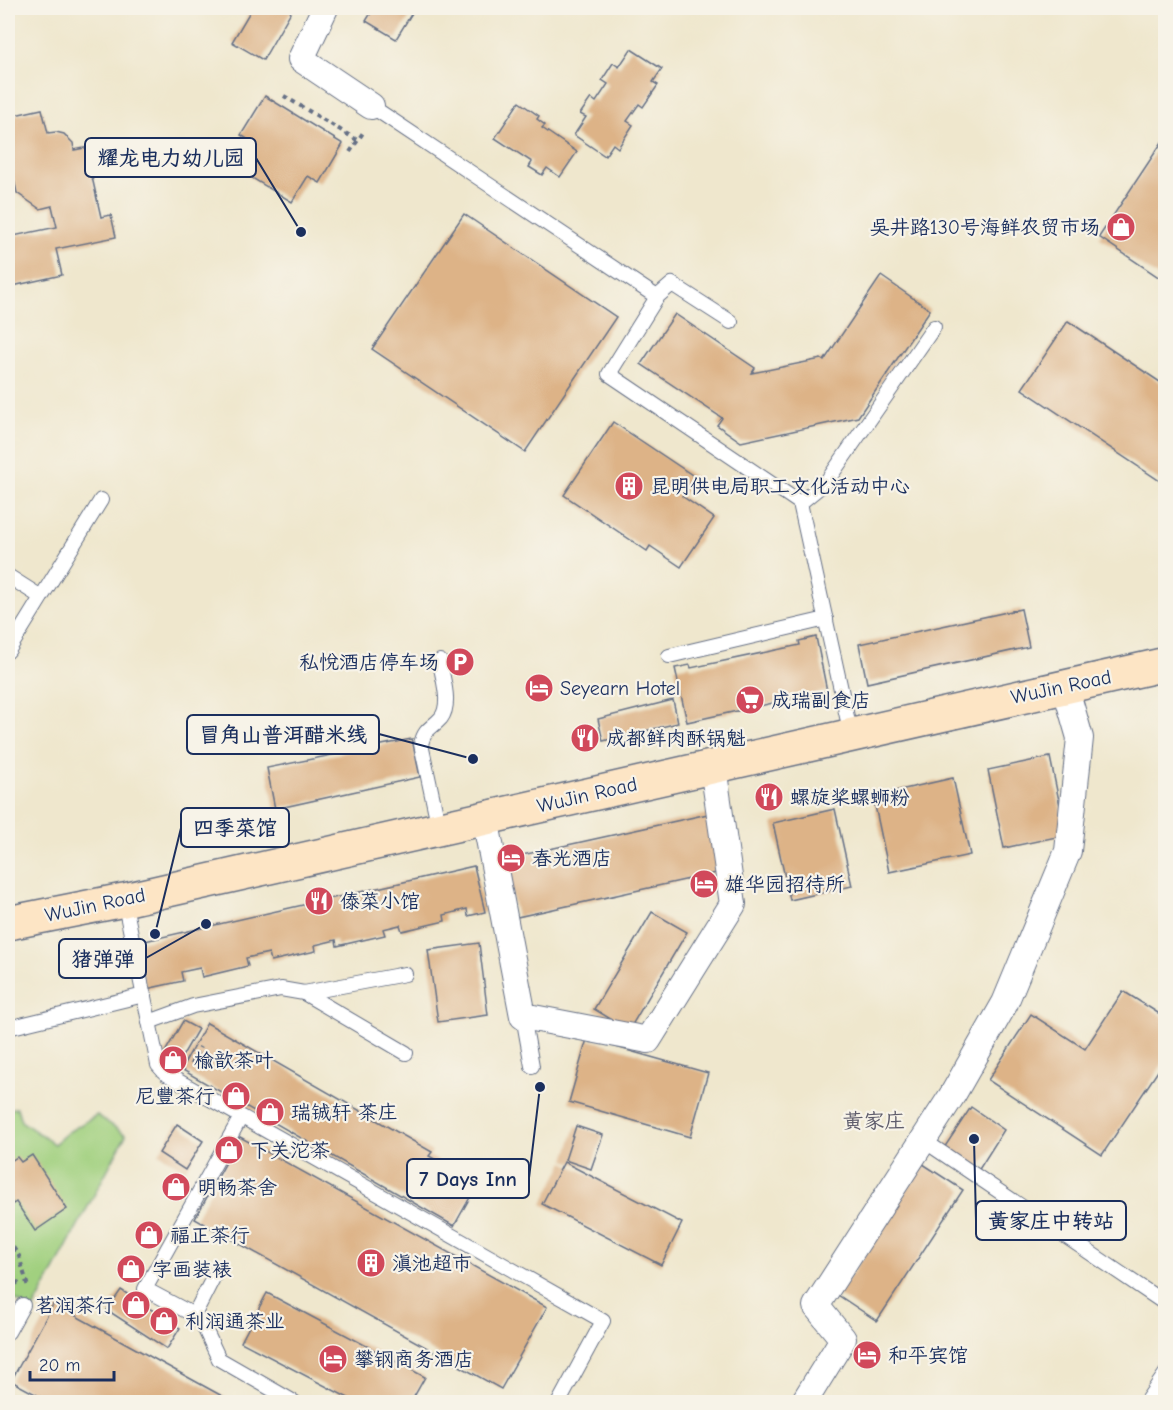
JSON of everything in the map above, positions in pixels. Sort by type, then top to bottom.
[{"type":"street","points":[[325,8],[302,59],[371,106]]},
{"type":"street","name":"WuJin Road","points":[[8,923],[124,900],[1166,664]]},
{"type":"street","points":[[804,1402],[843,1339],[816,1306],[953,1094],[1005,1003],[1068,851],[1080,738],[1065,686]]},
{"type":"street","points":[[485,818],[523,1016],[648,1040],[733,904],[713,766]]},
{"type":"lane","points":[[371,106],[657,297]]},
{"type":"lane","points":[[731,322],[672,284],[657,297],[609,374],[800,503],[851,735]]},
{"type":"lane","points":[[800,503],[827,481],[934,327]]},
{"type":"lane","points":[[8,651],[100,500]]},
{"type":"lane","points":[[8,576],[41,597]]},
{"type":"lane","points":[[669,656],[826,620]]},
{"type":"lane","points":[[439,828],[421,744],[424,732],[441,717],[447,704],[440,661]]},
{"type":"lane","points":[[124,900],[158,1065],[166,1074],[603,1321],[559,1402]]},
{"type":"lane","points":[[149,1022],[193,1006],[281,989],[304,993],[405,974]]},
{"type":"lane","points":[[304,993],[406,1053]]},
{"type":"lane","points":[[8,1028],[144,995]]},
{"type":"lane","points":[[523,1016],[532,1066]]},
{"type":"lane","points":[[241,1117],[213,1176],[146,1289],[194,1315],[203,1325],[219,1359],[285,1400]]},
{"type":"lane","points":[[923,1140],[1166,1304]]},
{"type":"lane","points":[[194,1315],[213,1278]]},
{"type":"lane","points":[[8,1332],[23,1305]]},
{"type":"lane","points":[[1146,1402],[1166,1373]]},
{"type":"path","points":[[284,96],[357,140]]},
{"type":"path","points":[[186,1072],[200,1047]]},
{"type":"path","points":[[8,1240],[19,1256],[27,1280],[28,1289],[23,1305]]},
{"type":"green space","points":[[17,1108],[21,1121],[54,1144],[68,1132],[97,1115],[126,1135],[33,1310],[8,1296],[8,1109]]},
{"type":"building","points":[[252,8],[293,8],[263,60],[232,42]]},
{"type":"building","points":[[374,8],[415,8],[396,39],[366,21]]},
{"type":"building","points":[[631,49],[662,69],[653,82],[658,85],[643,107],[639,104],[627,121],[633,125],[618,148],[613,144],[605,156],[574,135],[586,117],[580,114],[591,98],[596,102],[608,84],[602,80],[613,63],[619,67]]},
{"type":"building","points":[[265,96],[343,144],[320,183],[308,176],[292,202],[239,170],[255,144],[241,135]]},
{"type":"building","points":[[519,102],[539,116],[537,119],[545,125],[542,128],[577,152],[560,177],[547,168],[542,175],[529,167],[532,162],[495,138]]},
{"type":"building","points":[[42,109],[48,133],[64,134],[73,143],[74,150],[100,145],[106,174],[92,177],[101,217],[111,215],[116,237],[56,249],[62,275],[8,287],[8,237],[57,227],[52,206],[40,209],[17,193],[14,179],[8,180],[8,130],[13,129],[10,116]]},
{"type":"building","points":[[1166,136],[1166,282],[1099,237]]},
{"type":"building","points":[[464,214],[616,317],[525,452],[372,349]]},
{"type":"building","points":[[881,276],[930,310],[858,417],[741,442],[717,425],[722,418],[641,364],[675,314],[755,368],[752,373],[821,359],[824,361]]},
{"type":"building","points":[[1068,321],[1166,386],[1166,485],[1022,389]]},
{"type":"building","name":"昆明供电局职工文化活动中心","points":[[613,422],[695,477],[682,496],[714,518],[681,567],[650,546],[647,551],[564,495]]},
{"type":"building","points":[[1021,609],[1029,647],[867,683],[859,644]]},
{"type":"building","points":[[816,637],[827,691],[687,722],[675,668],[690,665],[691,668],[800,645],[799,641]]},
{"type":"building","points":[[673,700],[678,723],[603,741],[598,719]]},
{"type":"building","points":[[412,739],[420,777],[275,809],[267,768]]},
{"type":"building","points":[[1050,757],[1066,835],[1004,848],[988,770]]},
{"type":"building","points":[[953,778],[970,855],[889,872],[873,796]]},
{"type":"building","points":[[835,809],[852,886],[790,900],[773,823]]},
{"type":"building","points":[[708,814],[721,872],[517,917],[504,859]]},
{"type":"building","points":[[474,866],[485,912],[468,916],[467,909],[444,915],[445,921],[402,931],[400,925],[383,929],[385,935],[337,946],[336,940],[315,945],[316,951],[271,961],[269,953],[246,958],[248,966],[202,977],[200,968],[181,972],[183,981],[146,989],[136,943]]},
{"type":"building","points":[[652,912],[687,932],[629,1030],[594,1009]]},
{"type":"building","points":[[479,943],[488,1015],[438,1022],[428,950]]},
{"type":"building","points":[[1123,991],[1166,1018],[1166,1059],[1102,1155],[988,1080],[1031,1014],[1085,1049]]},
{"type":"building","points":[[183,1021],[198,1029],[176,1067],[161,1059]]},
{"type":"building","points":[[207,1023],[432,1152],[429,1156],[478,1183],[454,1226],[181,1069]]},
{"type":"building","points":[[587,1039],[708,1073],[690,1137],[569,1102]]},
{"type":"building","points":[[971,1107],[1004,1130],[978,1171],[944,1148]]},
{"type":"building","points":[[177,1124],[203,1141],[185,1170],[159,1153]]},
{"type":"building","points":[[576,1126],[603,1135],[591,1169],[565,1160]]},
{"type":"building","name":"滇池超市","points":[[240,1137],[547,1307],[501,1389],[195,1219]]},
{"type":"building","points":[[32,1155],[67,1209],[35,1231],[16,1202],[13,1204],[8,1196],[8,1163],[17,1157],[21,1162]]},
{"type":"building","points":[[564,1162],[682,1223],[661,1265],[542,1204]]},
{"type":"building","points":[[923,1164],[963,1190],[877,1321],[838,1295]]},
{"type":"building","points":[[121,1290],[180,1328],[167,1349],[107,1310]]},
{"type":"building","name":"攀钢商务酒店","points":[[267,1293],[425,1377],[411,1402],[356,1402],[241,1342]]},
{"type":"building","points":[[54,1303],[233,1402],[50,1402],[11,1381]]},
{"type":"place","name":"吴井路130号海鲜农贸市场","points":[[1121,227]]},
{"type":"place","name":"耀龙电力幼儿园","points":[[301,232]]},
{"type":"place","name":"昆明供电局职工文化活动中心","points":[[629,486]]},
{"type":"place","name":"私悦酒店停车场","points":[[460,662]]},
{"type":"place","name":"Seyearn Hotel","points":[[539,688]]},
{"type":"place","name":"成瑞副食店","points":[[750,700]]},
{"type":"place","name":"成都鲜肉酥锅魁","points":[[585,738]]},
{"type":"place","name":"冒角山普洱醋米线","points":[[473,759]]},
{"type":"place","name":"螺旋桨螺蛳粉","points":[[769,797]]},
{"type":"place","name":"春光酒店","points":[[511,858]]},
{"type":"place","name":"雄华园招待所","points":[[704,884]]},
{"type":"place","name":"傣菜小馆","points":[[319,901]]},
{"type":"place","name":"猪弹弹","points":[[206,924]]},
{"type":"place","name":"四季菜馆","points":[[155,934]]},
{"type":"place","name":"榆歆茶叶","points":[[173,1060]]},
{"type":"place","name":"7 Days Inn","points":[[540,1087]]},
{"type":"place","name":"尼豐茶行","points":[[236,1096]]},
{"type":"place","name":"瑞铖轩 茶庄","points":[[270,1112]]},
{"type":"place","name":"黄家庄中转站","points":[[974,1139]]},
{"type":"place","name":"下关沱茶","points":[[229,1150]]},
{"type":"place","name":"明畅茶舍","points":[[176,1187]]},
{"type":"place","name":"福正茶行","points":[[149,1235]]},
{"type":"place","name":"滇池超市","points":[[371,1263]]},
{"type":"place","name":"字画装裱","points":[[131,1269]]},
{"type":"place","name":"茗润茶行","points":[[136,1305]]},
{"type":"place","name":"利润通茶业","points":[[164,1321]]},
{"type":"place","name":"和平宾馆","points":[[867,1355]]},
{"type":"place","name":"攀钢商务酒店","points":[[333,1359]]},
{"type":"district","name":"黄家庄","points":[[874,1121]]}]
